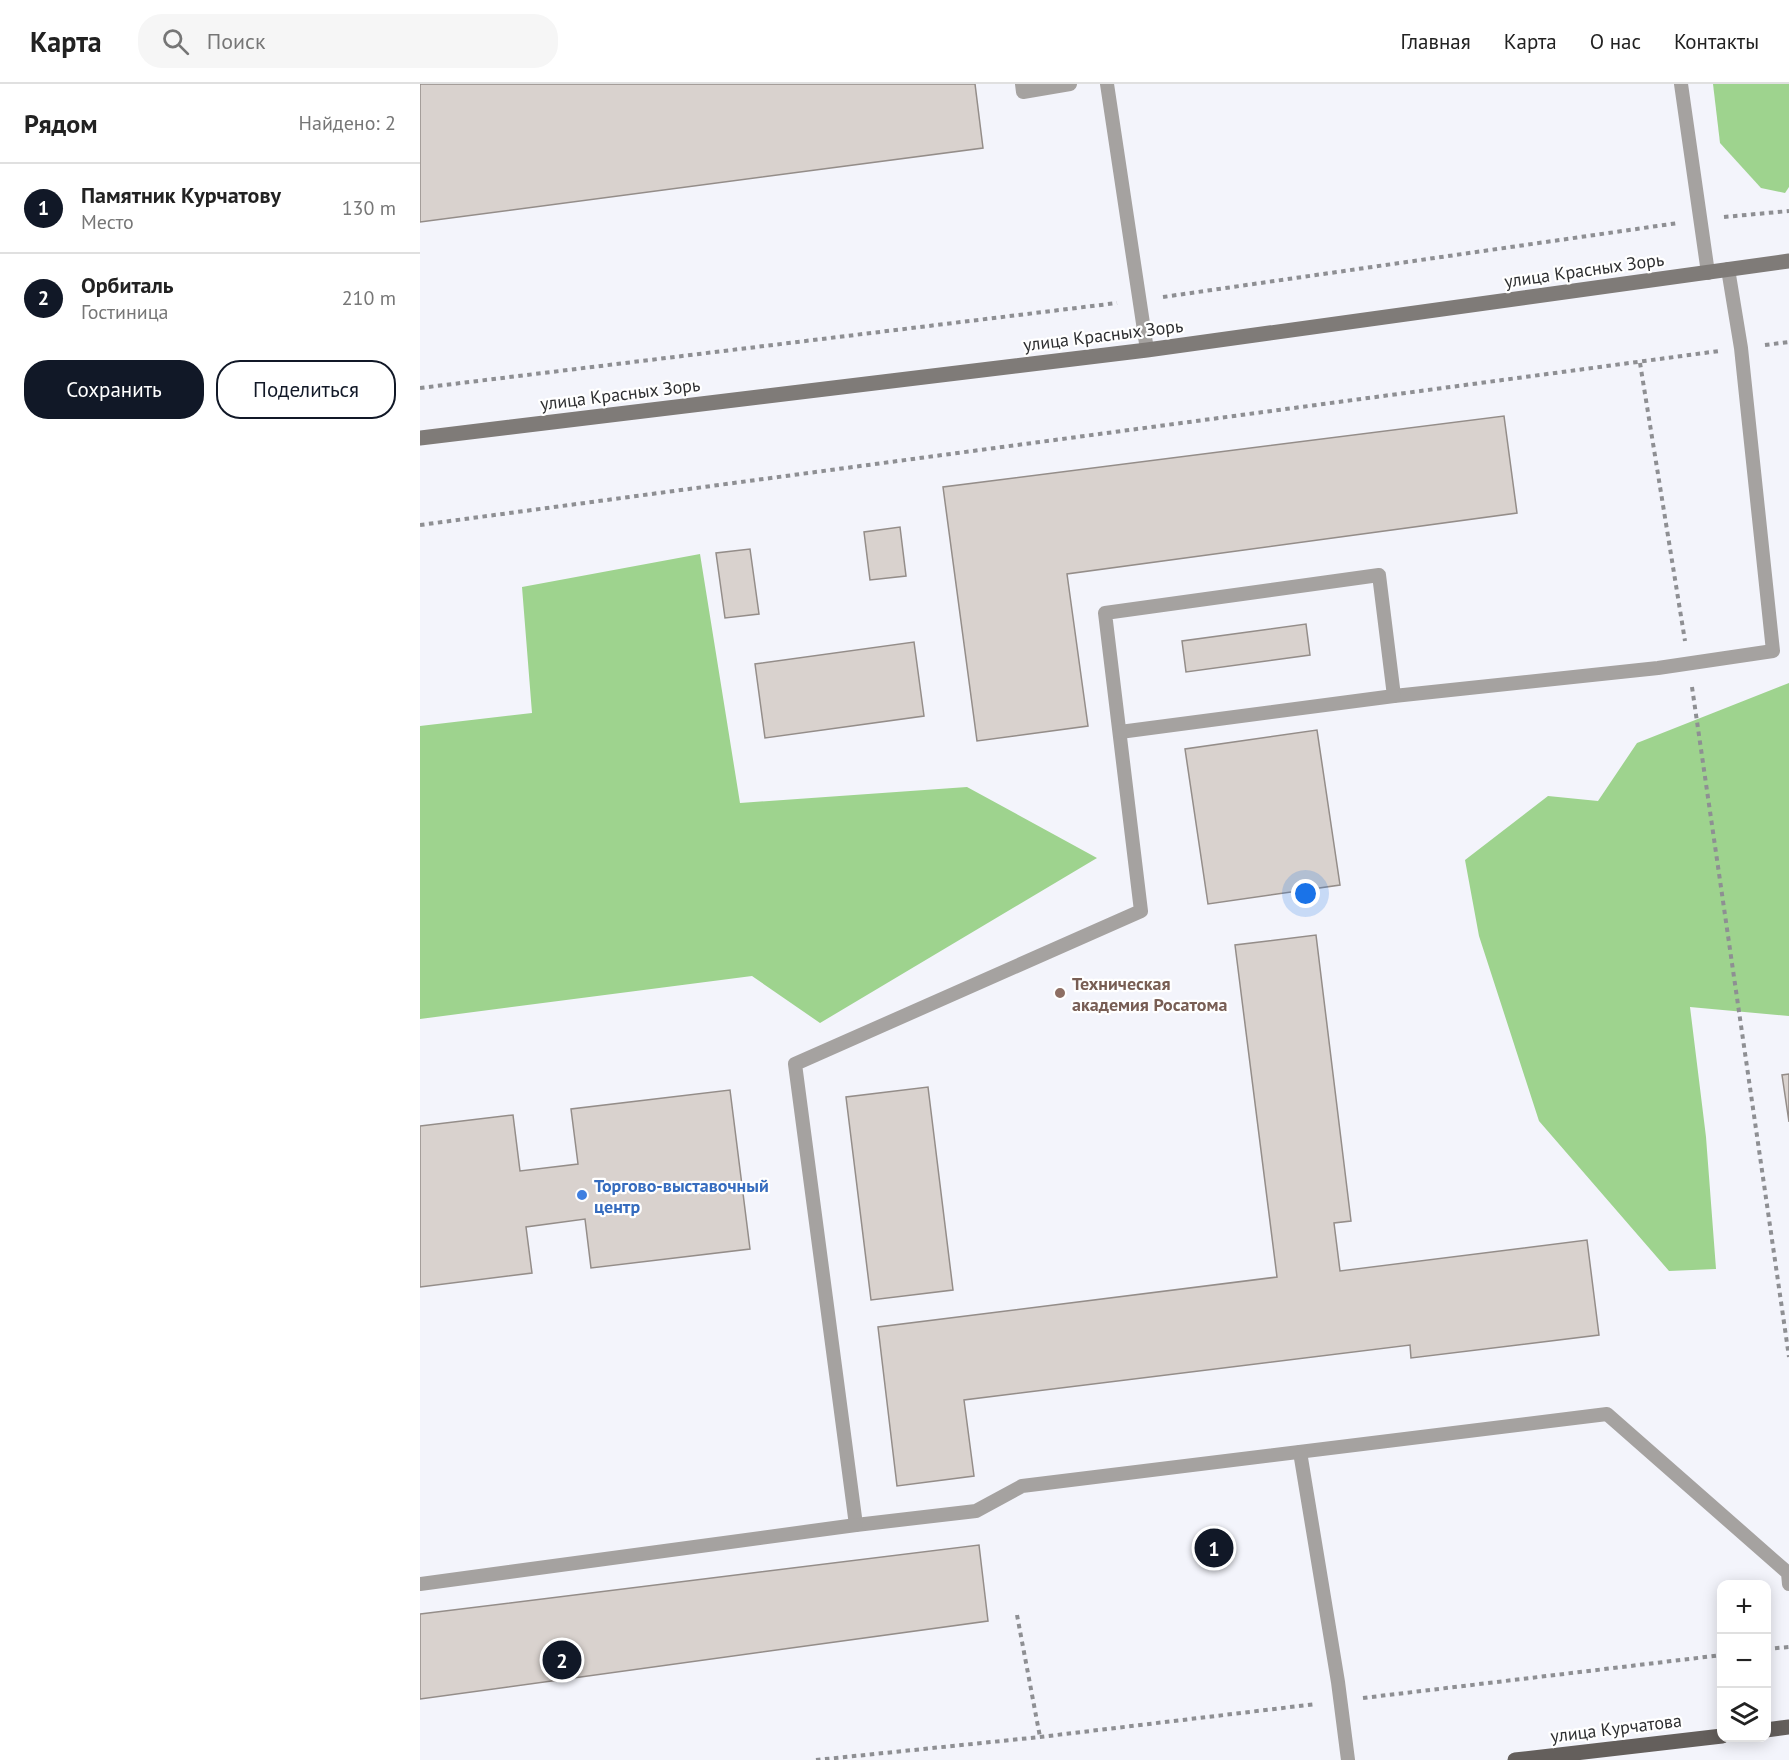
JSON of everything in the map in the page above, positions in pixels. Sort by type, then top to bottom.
[{"type":"main road","points":[[1771,1730],[1789,1728]]},
{"type":"main road","name":"улица Курчатова","points":[[1515,1760],[1717,1737]]},
{"type":"street","name":"улица Красных Зорь","points":[[420,438],[1147,350],[1789,261]]},
{"type":"lane","points":[[1022,84],[1023,92],[1070,84]]},
{"type":"lane","points":[[1107,84],[1147,350]]},
{"type":"lane","points":[[1681,84],[1708,273]]},
{"type":"lane","points":[[1120,732],[1394,696],[1689,664],[1773,651],[1741,348],[1728,269]]},
{"type":"lane","points":[[856,1525],[795,1064],[1141,911],[1105,614],[1379,575],[1394,696]]},
{"type":"lane","points":[[420,1584],[976,1511],[1022,1486],[1607,1414],[1789,1577]]},
{"type":"lane","points":[[1300,1452],[1338,1682],[1348,1760]]},
{"type":"path","points":[[420,388],[1140,300],[1701,220],[1789,211]]},
{"type":"path","points":[[420,525],[1789,342]]},
{"type":"path","points":[[1640,363],[1689,664],[1789,1357]]},
{"type":"path","points":[[1017,1616],[1040,1737]]},
{"type":"path","points":[[1771,1649],[1789,1647]]},
{"type":"path","points":[[816,1760],[1040,1737],[1717,1656]]},
{"type":"green space","points":[[1713,84],[1789,84],[1789,187],[1785,193],[1761,188],[1720,143]]},
{"type":"green space","points":[[700,554],[740,803],[967,787],[1097,858],[820,1023],[752,976],[420,1019],[420,726],[532,713],[522,587]]},
{"type":"green space","points":[[1789,683],[1789,1016],[1690,1007],[1706,1137],[1716,1269],[1669,1271],[1539,1121],[1479,936],[1465,860],[1548,796],[1598,801],[1637,743]]},
{"type":"building","points":[[420,84],[975,84],[983,148],[420,222]]},
{"type":"building","points":[[1504,416],[1517,513],[1067,574],[1088,726],[977,741],[943,487]]},
{"type":"building","points":[[900,527],[906,576],[870,580],[864,532]]},
{"type":"building","points":[[750,549],[759,614],[725,618],[716,553]]},
{"type":"building","points":[[1306,624],[1310,655],[1186,672],[1182,641]]},
{"type":"building","points":[[914,642],[924,716],[765,738],[755,664]]},
{"type":"building","points":[[1317,730],[1340,885],[1208,904],[1185,749]]},
{"type":"building","points":[[1316,935],[1351,1221],[1334,1223],[1340,1271],[1587,1240],[1599,1335],[1411,1358],[1410,1345],[964,1400],[974,1476],[897,1486],[878,1327],[1277,1277],[1235,945]]},
{"type":"building","points":[[1789,1074],[1789,1122],[1782,1075]]},
{"type":"building","points":[[928,1087],[953,1290],[871,1300],[846,1097]]},
{"type":"building","name":"Торгово-выставочный центр","points":[[730,1090],[750,1249],[591,1268],[585,1219],[526,1227],[532,1273],[420,1287],[420,1126],[513,1115],[520,1171],[578,1164],[571,1109]]},
{"type":"building","points":[[979,1545],[988,1621],[420,1699],[420,1614]]},
{"type":"place","name":"Техническая академия Росатома","points":[[1060,993]]},
{"type":"place","name":"Торгово-выставочный центр","points":[[582,1195]]},
{"type":"place","name":"Памятник Курчатову","points":[[1214,1548]]},
{"type":"place","name":"Орбиталь","points":[[562,1660]]}]
